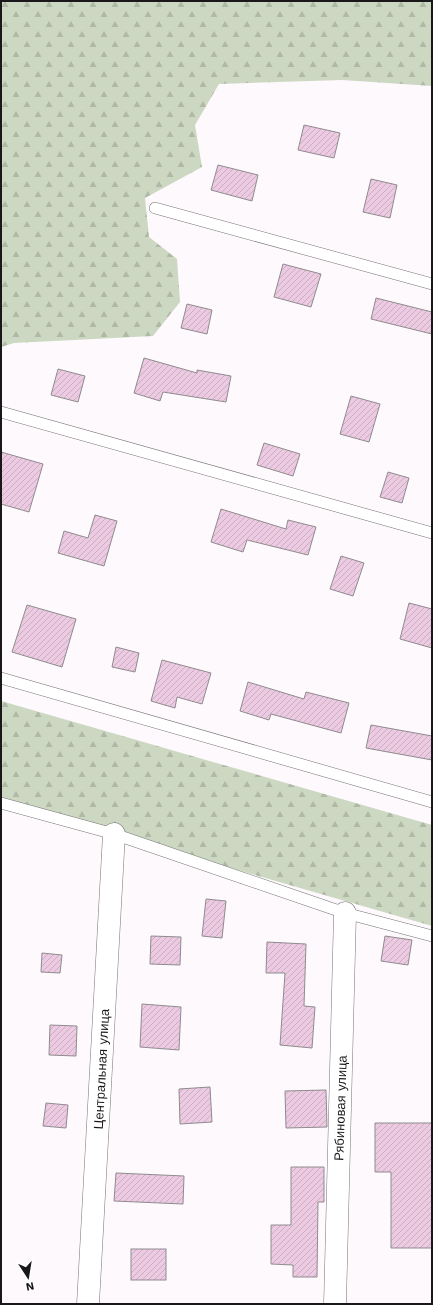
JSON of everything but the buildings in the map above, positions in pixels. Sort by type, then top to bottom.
[{"type":"street","name":"Центральная улица","points":[[88,1304],[114,834]]},
{"type":"street","name":"Рябиновая улица","points":[[335,1304],[345,912]]},
{"type":"lane","points":[[155,208],[432,284]]},
{"type":"lane","points":[[1,412],[432,533]]},
{"type":"lane","points":[[1,678],[432,802]]},
{"type":"lane","points":[[1,803],[114,834],[345,912],[432,936]]},
{"type":"green space","points":[[1,1],[432,1],[432,86],[342,80],[219,84],[195,125],[202,167],[145,198],[149,237],[177,259],[180,302],[153,336],[14,343],[1,347]]},
{"type":"green space","points":[[1,701],[432,825],[432,926],[1,802]]}]
